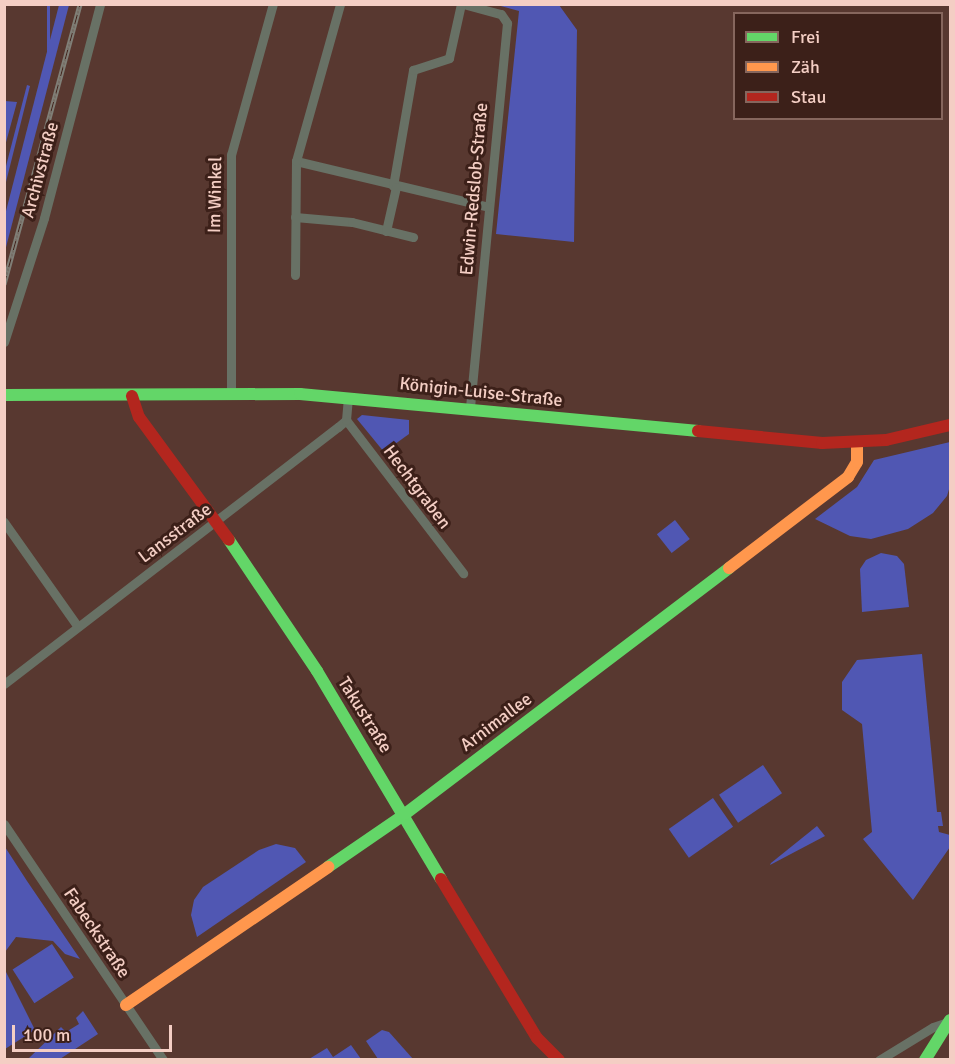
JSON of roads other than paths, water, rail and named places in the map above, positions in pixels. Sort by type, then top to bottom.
[{"type":"street","name":"Archivstraße","points":[[4,342],[45,218],[100,4]]},
{"type":"street","name":"Im Winkel","points":[[231,392],[230,163],[237,125],[273,4]]},
{"type":"street","points":[[295,275],[296,161],[340,4]]},
{"type":"street","points":[[386,231],[413,70],[448,58],[462,4]]},
{"type":"street","name":"Edwin-Redslob-Straße","points":[[462,4],[501,14],[507,23],[470,409]]},
{"type":"street","points":[[296,161],[489,207]]},
{"type":"street","points":[[295,217],[352,222],[413,237]]},
{"type":"street","name":"Königin-Luise-Straße","points":[[4,395],[132,396],[231,392],[348,397],[775,439],[857,442],[899,438],[951,425]]},
{"type":"street","name":"Takustraße","points":[[132,396],[139,417],[217,521],[405,814],[534,1032],[559,1059]]},
{"type":"street","points":[[346,420],[348,397]]},
{"type":"street","name":"Lansstraße","points":[[4,684],[346,420]]},
{"type":"street","name":"Hechtgraben","points":[[346,420],[463,573]]},
{"type":"street","name":"Arnimallee","points":[[126,1005],[405,814],[848,477],[857,462],[857,442]]},
{"type":"street","points":[[4,522],[78,627]]},
{"type":"street","name":"Fabeckstraße","points":[[4,824],[163,1059]]},
{"type":"street","points":[[879,1059],[933,1027],[950,1021]]},
{"type":"street","points":[[925,1059],[950,1021]]},
{"type":"railway","points":[[4,284],[80,4]]}]
